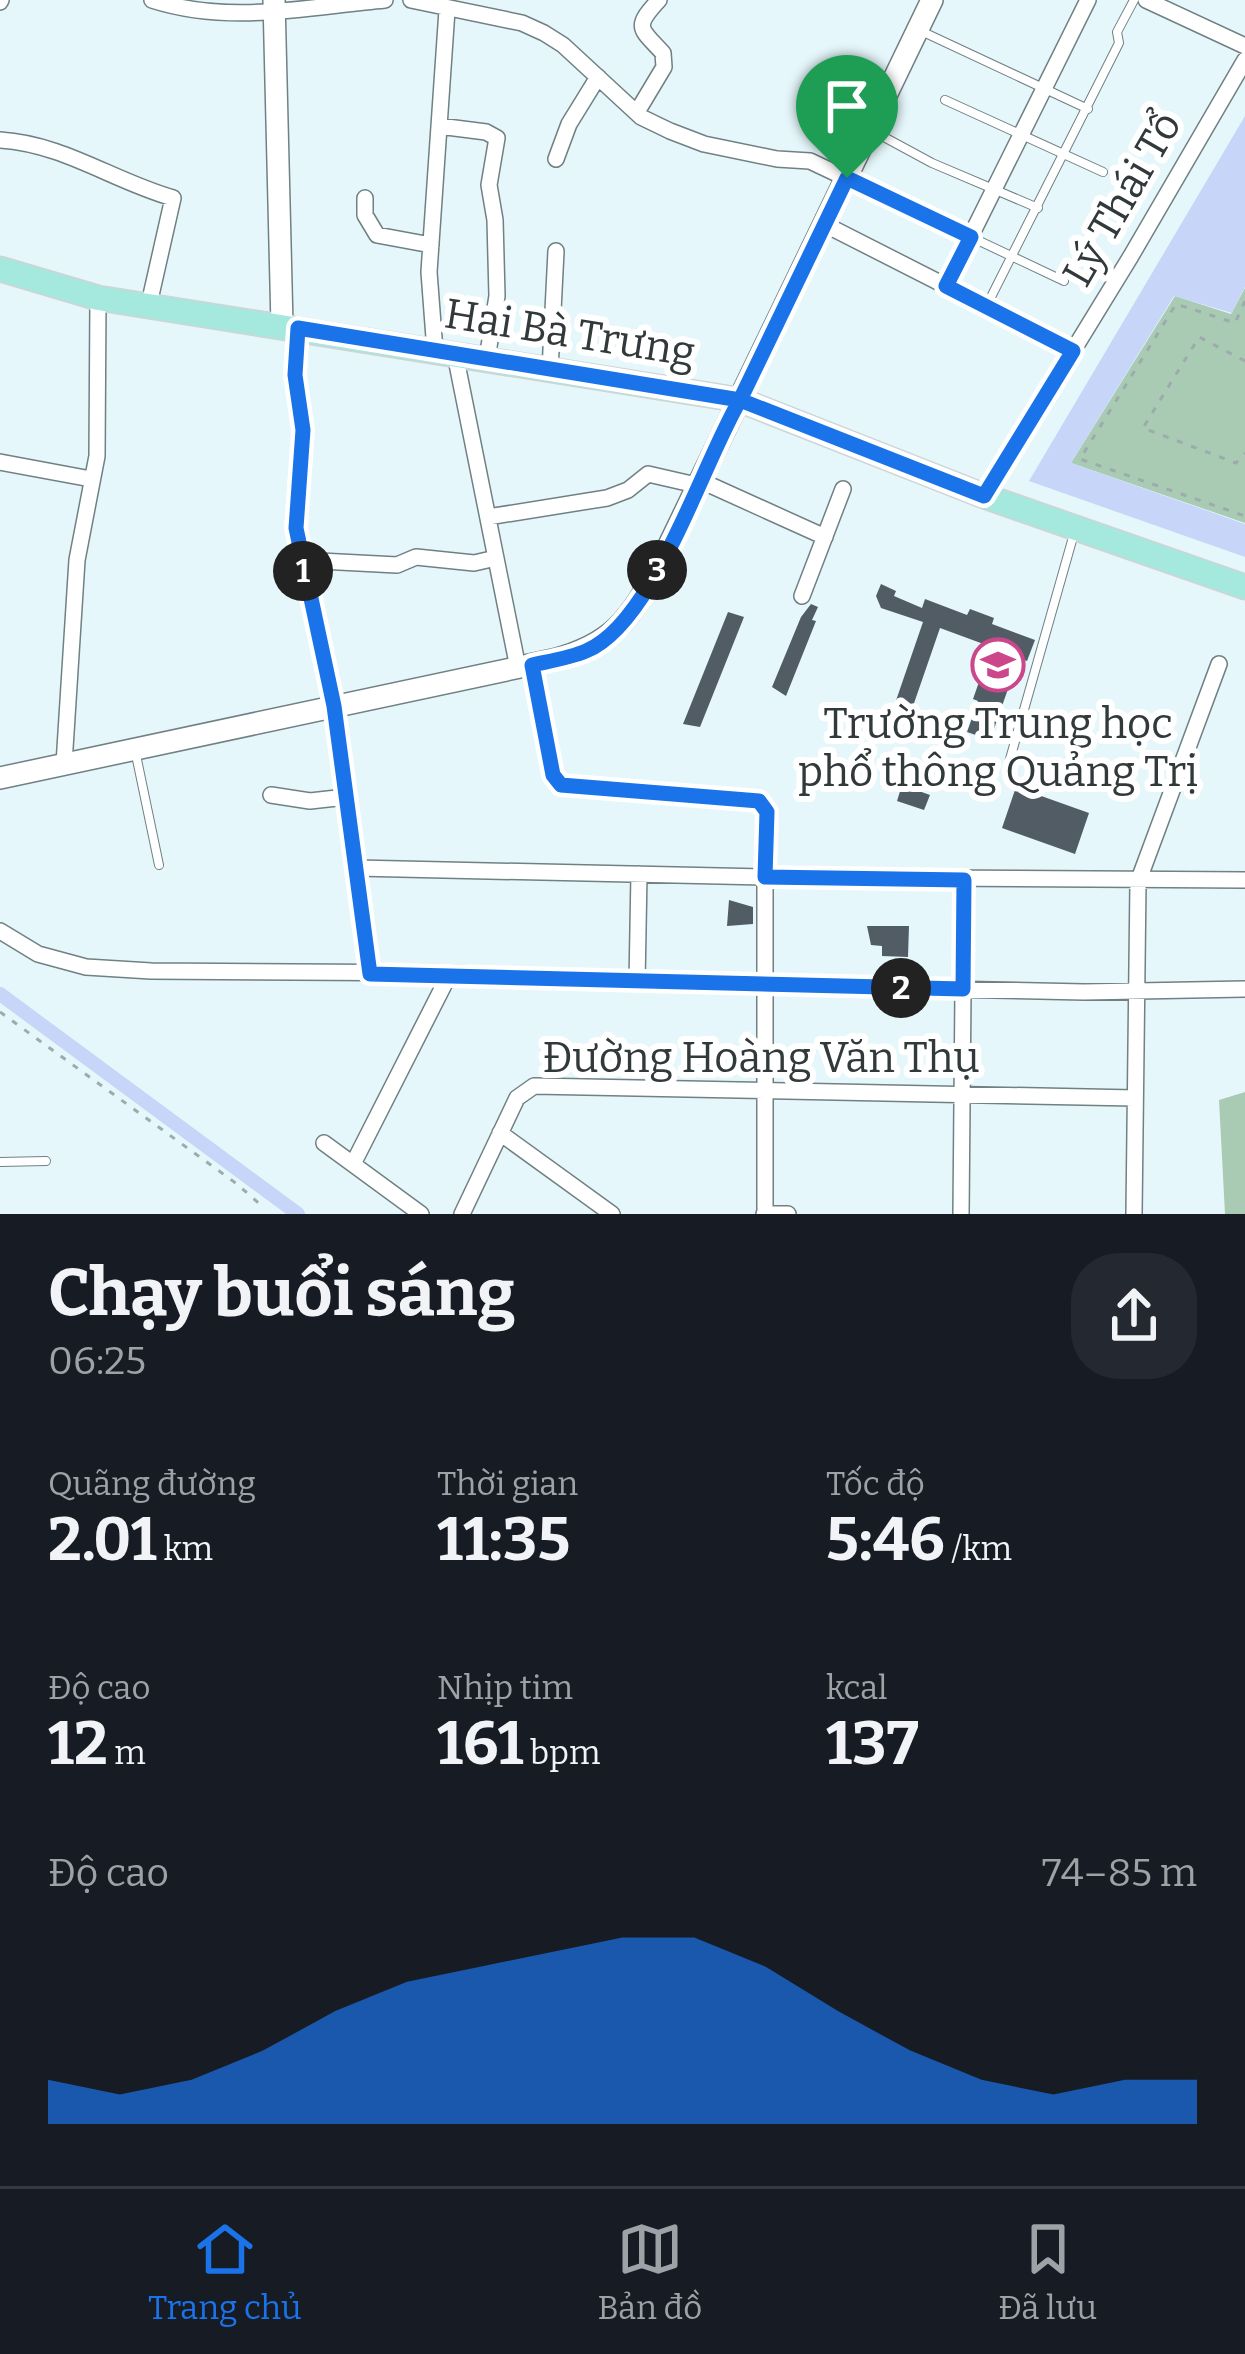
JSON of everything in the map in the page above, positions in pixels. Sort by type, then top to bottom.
[{"type":"main road","name":"Hai Bà Trưng","points":[[0,269],[98,298],[740,400],[984,496],[1245,587]]},
{"type":"street","points":[[152,0],[206,13],[385,0]]},
{"type":"street","points":[[411,0],[522,23],[563,45],[637,112],[704,144],[810,161],[847,178]]},
{"type":"street","points":[[637,112],[664,67],[663,53],[642,32],[645,15],[659,0]]},
{"type":"street","points":[[0,778],[587,651],[624,622],[660,564],[932,0]]},
{"type":"street","points":[[946,286],[1088,0]]},
{"type":"street","points":[[1158,2],[1245,46]]},
{"type":"street","points":[[274,6],[290,326],[303,430],[296,528],[334,706],[370,974]]},
{"type":"street","points":[[448,10],[430,288],[556,782],[567,787],[759,801],[767,812],[764,1214],[788,1214]]},
{"type":"street","name":"Lý Thái Tổ","points":[[984,496],[1245,60]]},
{"type":"street","points":[[556,159],[569,124],[598,76]]},
{"type":"street","points":[[440,126],[486,132],[496,138],[489,185],[497,296],[487,359]]},
{"type":"street","points":[[0,140],[72,155],[134,187],[173,198],[148,304]]},
{"type":"street","points":[[364,198],[365,215],[377,236],[431,245]]},
{"type":"street","points":[[824,224],[1073,351]]},
{"type":"street","points":[[550,370],[556,251]]},
{"type":"street","points":[[64,764],[77,560],[98,437],[98,298]]},
{"type":"street","points":[[0,462],[92,479]]},
{"type":"street","points":[[488,517],[607,498],[628,490],[648,474],[698,483],[825,537]]},
{"type":"street","points":[[802,596],[843,489]]},
{"type":"street","points":[[301,560],[397,565],[416,557],[474,563],[496,558]]},
{"type":"street","points":[[1134,1214],[1138,882],[1219,664]]},
{"type":"street","points":[[271,795],[310,801],[346,797]]},
{"type":"street","points":[[356,868],[964,880],[1245,880]]},
{"type":"street","points":[[638,983],[639,874]]},
{"type":"street","points":[[961,1214],[964,880]]},
{"type":"street","points":[[0,931],[38,954],[86,968],[450,973],[767,986],[1245,989]]},
{"type":"street","points":[[353,1164],[450,973]]},
{"type":"street","name":"Đường Hoàng Văn Thụ","points":[[462,1214],[517,1099],[534,1086],[1135,1098]]},
{"type":"street","points":[[500,1133],[613,1214]]},
{"type":"street","points":[[324,1143],[421,1214]]},
{"type":"lane","points":[[986,306],[1066,155],[1119,44],[1118,32],[1134,0]]},
{"type":"lane","points":[[918,29],[1088,109]]},
{"type":"lane","points":[[945,100],[1103,172]]},
{"type":"lane","points":[[870,129],[932,163],[1038,208]]},
{"type":"lane","points":[[847,178],[1064,281]]},
{"type":"lane","points":[[1008,766],[1076,528]]},
{"type":"lane","points":[[134,749],[159,865]]},
{"type":"lane","points":[[0,1162],[46,1161]]},
{"type":"path","points":[[1245,302],[1235,323],[1176,304],[1080,459],[1245,516]]},
{"type":"path","points":[[1245,362],[1198,338],[1143,428],[1237,463],[1245,454]]},
{"type":"path","points":[[0,1012],[238,1184],[264,1208]]},
{"type":"green space","points":[[1245,288],[1245,523],[1071,463],[1175,296],[1231,314]]},
{"type":"green space","points":[[1245,1092],[1245,1214],[1225,1214],[1219,1100]]},
{"type":"water","points":[[1245,116],[1245,287],[1232,313],[1174,296],[1071,463],[1245,524],[1245,557],[1029,481]]},
{"type":"building","points":[[881,584],[896,591],[894,596],[922,608],[925,599],[967,615],[970,609],[994,618],[992,624],[1035,640],[1027,661],[1019,658],[990,740],[967,732],[979,682],[985,684],[997,649],[940,628],[912,709],[961,725],[956,742],[890,718],[923,622],[881,608],[876,596]]},
{"type":"building","points":[[811,604],[818,607],[812,620],[816,621],[786,696],[772,687]]},
{"type":"building","points":[[728,612],[744,617],[700,727],[683,724]]},
{"type":"building","points":[[902,785],[930,795],[924,810],[897,801]]},
{"type":"building","points":[[1016,787],[1089,813],[1075,854],[1002,828]]},
{"type":"building","points":[[729,900],[753,907],[753,924],[727,926]]},
{"type":"building","points":[[867,926],[909,926],[908,957],[882,956],[882,946],[871,945]]},
{"type":"waterway","points":[[0,994],[298,1214]]},
{"type":"place","name":"Trường Trung học phổ thông Quảng Trị","points":[[998,665]]},
{"type":"route","points":[[847,178],[740,400],[298,328],[295,375],[303,457],[296,528],[334,706],[370,974],[963,989],[964,880],[765,877],[767,812],[759,801],[561,785],[553,775],[532,665],[587,651],[608,638],[639,603],[740,400],[984,496],[1073,351],[946,286],[971,237],[847,178]]}]
